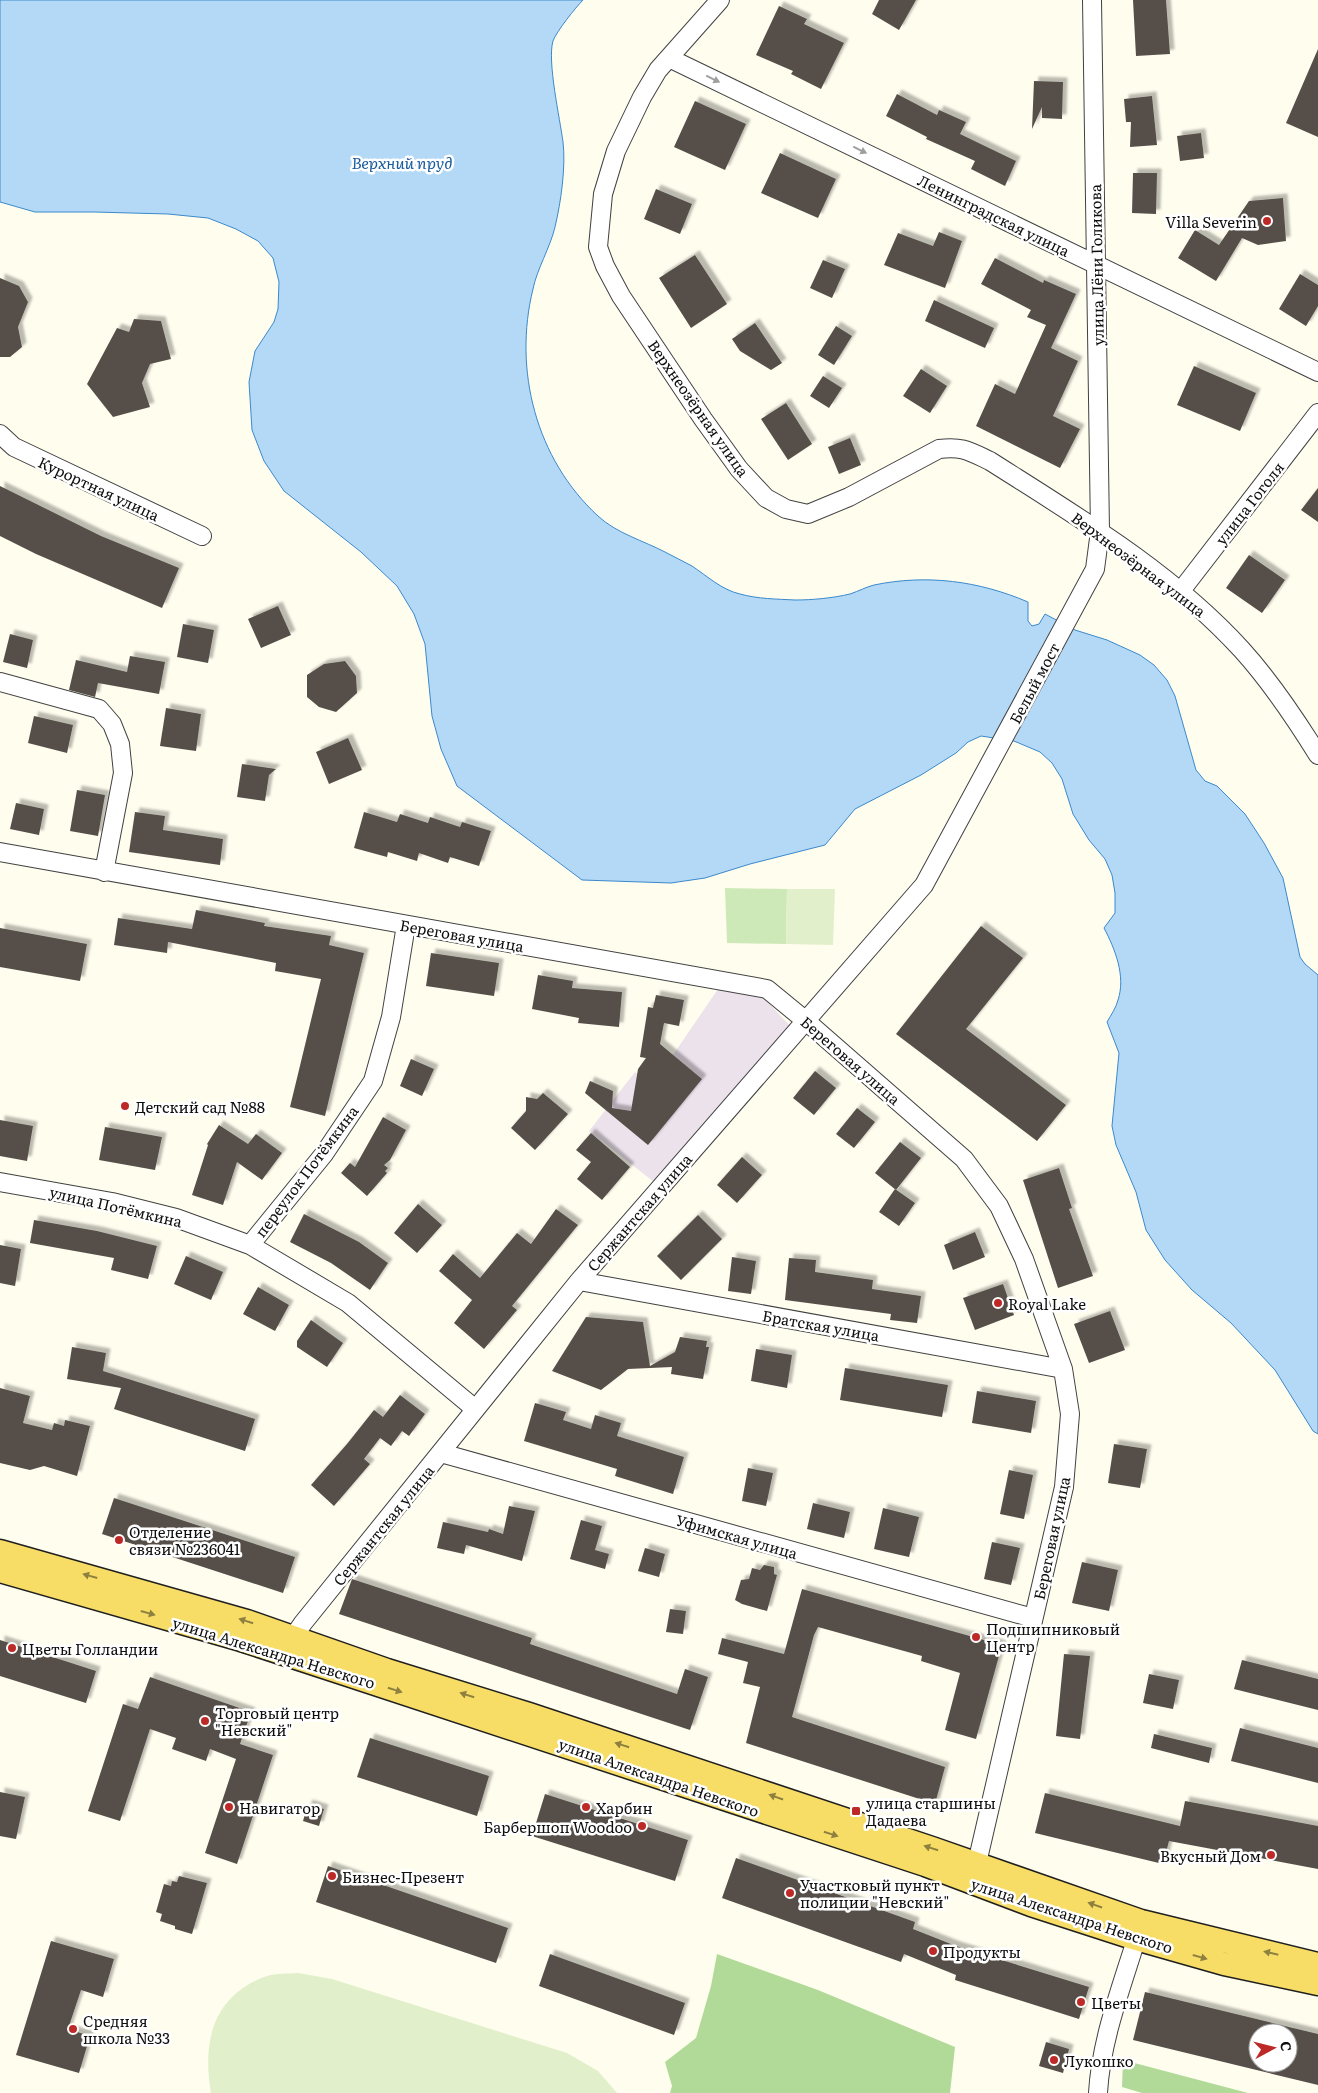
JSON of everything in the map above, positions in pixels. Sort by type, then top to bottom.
[{"type":"main road","name":"улица Александра Невского","points":[[0,1551],[246,1621],[287,1646],[545,1738],[925,1865],[1031,1905],[1139,1930],[1318,1964]]},
{"type":"main road","name":"улица Александра Невского","points":[[0,1571],[232,1638],[287,1646],[387,1670],[548,1720],[977,1864],[1224,1964],[1318,1984]]},
{"type":"street","name":"Верхнеозёрная улица","points":[[720,0],[658,70],[642,97],[616,151],[603,194],[598,247],[605,266],[622,296],[703,418],[745,474],[766,498],[786,510],[808,514],[848,497],[939,449],[956,447],[971,451],[990,461],[1100,531],[1180,592],[1220,627],[1243,651],[1274,690],[1318,755]]},
{"type":"street","name":"улица Лёни Голикова","points":[[1078,600],[1095,569],[1100,531],[1092,0]]},
{"type":"street","name":"Ленинградская улица","points":[[669,58],[1318,372]]},
{"type":"street","name":"улица Гоголя","points":[[1180,592],[1318,414]]},
{"type":"street","name":"Курортная улица","points":[[0,434],[14,447],[202,536]]},
{"type":"street","name":"Белый мост","points":[[989,766],[1078,600]]},
{"type":"street","points":[[0,682],[99,709],[112,724],[120,744],[123,773],[104,872]]},
{"type":"street","name":"Сержантская улица","points":[[287,1646],[441,1453],[474,1408],[579,1281],[924,885],[989,766]]},
{"type":"street","name":"Береговая улица","points":[[0,852],[767,989],[964,1159],[999,1206],[1024,1259],[1063,1368],[1070,1414],[1064,1487],[977,1864]]},
{"type":"street","name":"переулок Потёмкина","points":[[250,1245],[324,1154],[373,1081],[392,1017],[406,925]]},
{"type":"street","name":"улица Потёмкина","points":[[0,1182],[112,1202],[176,1218],[250,1245],[348,1303],[474,1408]]},
{"type":"street","name":"Братская улица","points":[[579,1281],[1063,1368]]},
{"type":"street","name":"Уфимская улица","points":[[441,1453],[1033,1618]]},
{"type":"street","points":[[1098,2093],[1099,2073],[1106,2042],[1139,1930]]},
{"type":"shaded area","points":[[718,989],[762,996],[791,1027],[654,1182],[589,1131],[635,1072],[649,1084],[673,1055]]},
{"type":"green space","points":[[725,888],[787,889],[786,944],[727,943]]},
{"type":"green space","points":[[787,889],[835,889],[833,945],[786,944]]},
{"type":"green space","points":[[717,1954],[818,1990],[955,2047],[950,2093],[670,2093],[672,2086],[665,2062],[696,2038],[711,1986]]},
{"type":"green space","points":[[298,1973],[332,1979],[567,2053],[598,2071],[617,2093],[211,2093],[208,2055],[215,2022],[223,2008],[234,1995],[249,1984],[271,1975]]},
{"type":"green space","points":[[1123,2060],[1248,2093],[1142,2093],[1122,2087]]},
{"type":"water","name":"Верхний пруд","points":[[0,0],[583,0],[562,26],[553,41],[553,76],[563,142],[564,162],[555,227],[533,289],[526,351],[528,381],[535,412],[545,440],[559,468],[577,493],[605,522],[692,566],[733,592],[761,598],[802,600],[850,594],[874,585],[914,580],[972,584],[1028,602],[1028,621],[1032,626],[1039,624],[1045,614],[1075,630],[1107,640],[1140,655],[1154,665],[1167,680],[1175,696],[1196,770],[1205,781],[1217,786],[1245,814],[1264,843],[1283,878],[1300,957],[1318,975],[1318,1434],[1313,1431],[1275,1370],[1231,1323],[1192,1290],[1165,1260],[1146,1230],[1136,1192],[1116,1145],[1112,1126],[1119,1053],[1107,1022],[1117,1003],[1121,982],[1118,963],[1104,928],[1115,913],[1115,893],[1112,875],[1105,859],[1089,840],[1073,814],[1062,779],[1052,763],[1040,752],[1014,741],[981,736],[968,742],[956,753],[921,775],[855,809],[825,845],[750,864],[705,878],[671,883],[582,880],[457,786],[441,749],[432,716],[425,644],[414,614],[397,586],[361,552],[284,491],[264,461],[252,430],[249,382],[255,351],[274,322],[278,309],[279,282],[273,258],[258,241],[236,229],[208,218],[168,214],[35,212],[0,202]]},
{"type":"building","points":[[879,0],[916,0],[899,30],[872,14]]},
{"type":"building","points":[[1133,0],[1166,0],[1170,54],[1136,56]]},
{"type":"building","points":[[779,6],[807,19],[804,24],[844,43],[821,89],[791,74],[793,71],[756,55]]},
{"type":"building","points":[[1318,49],[1318,137],[1286,123]]},
{"type":"building","points":[[1034,81],[1063,82],[1062,119],[1042,118],[1042,107],[1032,129]]},
{"type":"building","points":[[897,94],[937,115],[939,110],[966,122],[960,134],[1016,161],[1005,186],[971,169],[975,161],[926,139],[927,137],[886,116]]},
{"type":"building","points":[[1152,96],[1157,145],[1130,147],[1131,122],[1126,122],[1124,99]]},
{"type":"building","points":[[695,101],[746,124],[725,170],[674,147]]},
{"type":"building","points":[[1201,133],[1204,158],[1180,161],[1177,136]]},
{"type":"building","points":[[780,153],[836,179],[818,218],[761,193]]},
{"type":"building","points":[[1133,173],[1157,173],[1156,214],[1132,213]]},
{"type":"building","points":[[656,189],[692,204],[680,234],[644,219]]},
{"type":"building","points":[[1283,198],[1286,241],[1258,245],[1242,238],[1216,281],[1178,258],[1195,230],[1219,245],[1249,201]]},
{"type":"building","points":[[939,232],[962,241],[945,288],[884,265],[898,233],[933,246]]},
{"type":"building","points":[[695,255],[727,304],[691,328],[659,278]]},
{"type":"building","points":[[995,258],[1043,283],[1044,280],[1076,294],[1051,348],[1078,361],[1053,416],[1080,429],[1060,468],[976,426],[995,384],[1015,394],[1046,325],[1027,317],[1031,310],[981,284]]},
{"type":"building","points":[[823,260],[845,269],[832,298],[810,288]]},
{"type":"building","points":[[1300,274],[1318,285],[1318,306],[1306,326],[1279,309]]},
{"type":"building","points":[[0,278],[19,286],[28,302],[18,327],[22,347],[10,357],[0,357]]},
{"type":"building","points":[[934,300],[994,328],[985,348],[925,321]]},
{"type":"building","points":[[134,319],[161,321],[171,359],[150,364],[142,383],[150,407],[113,417],[87,384],[117,328],[129,332]]},
{"type":"building","points":[[755,323],[782,363],[771,370],[740,351],[732,339]]},
{"type":"building","points":[[836,326],[852,336],[834,365],[818,355]]},
{"type":"building","points":[[1194,366],[1256,393],[1240,431],[1177,405]]},
{"type":"building","points":[[921,369],[947,386],[930,413],[903,396]]},
{"type":"building","points":[[823,376],[842,388],[829,408],[810,396]]},
{"type":"building","points":[[786,403],[812,444],[788,460],[761,419]]},
{"type":"building","points":[[850,438],[861,465],[839,474],[828,447]]},
{"type":"building","points":[[0,486],[101,536],[179,568],[162,608],[36,554],[0,536]]},
{"type":"building","points":[[1318,488],[1318,522],[1301,510]]},
{"type":"building","points":[[1249,555],[1285,580],[1262,613],[1226,588]]},
{"type":"building","points":[[278,606],[291,635],[261,648],[248,619]]},
{"type":"building","points":[[183,624],[214,630],[208,663],[177,657]]},
{"type":"building","points":[[10,634],[33,640],[27,668],[3,662]]},
{"type":"building","points":[[130,656],[165,662],[159,694],[98,683],[95,697],[69,690],[76,660],[127,672]]},
{"type":"building","points":[[345,661],[356,676],[357,693],[336,712],[319,707],[307,697],[307,675],[324,664]]},
{"type":"building","points":[[166,708],[201,714],[196,751],[160,746]]},
{"type":"building","points":[[34,716],[73,725],[67,753],[28,743]]},
{"type":"building","points":[[348,738],[362,770],[329,784],[316,752]]},
{"type":"building","points":[[242,764],[276,769],[269,775],[265,801],[237,797]]},
{"type":"building","points":[[77,790],[105,795],[98,836],[70,831]]},
{"type":"building","points":[[16,803],[44,809],[39,835],[10,829]]},
{"type":"building","points":[[135,812],[165,816],[163,830],[223,839],[220,865],[129,852]]},
{"type":"building","points":[[364,812],[397,822],[400,814],[428,823],[430,817],[460,827],[462,822],[491,831],[479,866],[450,857],[448,863],[419,853],[417,861],[388,852],[387,857],[354,848]]},
{"type":"building","points":[[196,910],[265,923],[264,926],[331,936],[329,945],[364,953],[325,1116],[290,1107],[321,979],[275,971],[276,963],[168,942],[167,953],[114,945],[118,918],[192,929]]},
{"type":"building","points":[[981,926],[1023,958],[966,1029],[1066,1105],[1037,1141],[896,1034]]},
{"type":"building","points":[[0,928],[87,944],[80,981],[0,967]]},
{"type":"building","points":[[431,953],[499,963],[494,996],[426,986]]},
{"type":"building","points":[[538,975],[573,981],[572,988],[622,992],[619,1027],[578,1023],[579,1018],[532,1009]]},
{"type":"building","points":[[656,995],[684,1000],[679,1026],[664,1023],[660,1044],[702,1079],[648,1145],[585,1093],[590,1081],[613,1091],[612,1108],[631,1111],[638,1069],[646,1058],[640,1057],[648,1007],[653,1008]]},
{"type":"building","points":[[411,1059],[434,1069],[422,1096],[400,1086]]},
{"type":"building","points":[[815,1071],[836,1088],[814,1115],[793,1098]]},
{"type":"building","points":[[543,1093],[568,1114],[535,1150],[511,1128],[526,1111],[526,1097],[537,1099]]},
{"type":"building","points":[[857,1108],[875,1122],[854,1148],[836,1134]]},
{"type":"building","points":[[383,1117],[406,1130],[390,1160],[384,1165],[388,1168],[385,1171],[387,1173],[367,1196],[341,1173],[350,1163],[355,1167]]},
{"type":"building","points":[[0,1120],[33,1126],[27,1161],[0,1156]]},
{"type":"building","points":[[219,1125],[248,1144],[256,1134],[282,1153],[262,1180],[237,1162],[223,1205],[192,1195],[207,1144]]},
{"type":"building","points":[[105,1127],[162,1137],[155,1170],[99,1160]]},
{"type":"building","points":[[591,1133],[630,1167],[602,1200],[577,1179],[591,1162],[576,1150]]},
{"type":"building","points":[[900,1142],[921,1158],[896,1190],[875,1173]]},
{"type":"building","points":[[742,1157],[762,1175],[737,1203],[717,1185]]},
{"type":"building","points":[[1059,1168],[1072,1208],[1069,1209],[1093,1276],[1058,1288],[1023,1180]]},
{"type":"building","points":[[895,1189],[915,1203],[899,1226],[879,1212]]},
{"type":"building","points":[[418,1204],[442,1225],[417,1253],[394,1233]]},
{"type":"building","points":[[556,1209],[578,1225],[512,1306],[517,1310],[484,1349],[454,1323],[472,1300],[439,1271],[453,1254],[480,1278],[517,1233],[531,1244]]},
{"type":"building","points":[[304,1214],[359,1242],[388,1263],[370,1290],[331,1263],[290,1242]]},
{"type":"building","points":[[698,1215],[722,1239],[681,1280],[657,1256]]},
{"type":"building","points":[[34,1220],[97,1231],[157,1246],[148,1279],[111,1270],[114,1258],[30,1243]]},
{"type":"building","points":[[975,1232],[985,1257],[953,1270],[944,1245]]},
{"type":"building","points":[[0,1245],[21,1249],[15,1286],[0,1283]]},
{"type":"building","points":[[186,1256],[223,1272],[211,1300],[174,1284]]},
{"type":"building","points":[[732,1257],[756,1261],[751,1294],[728,1291]]},
{"type":"building","points":[[789,1258],[816,1260],[815,1272],[873,1280],[872,1289],[921,1296],[917,1323],[890,1320],[891,1314],[785,1300]]},
{"type":"building","points":[[1003,1284],[1014,1315],[975,1330],[963,1298]]},
{"type":"building","points":[[258,1287],[289,1305],[275,1331],[243,1314]]},
{"type":"building","points":[[1110,1311],[1125,1350],[1089,1363],[1074,1324]]},
{"type":"building","points":[[586,1317],[643,1322],[650,1366],[675,1352],[680,1337],[707,1341],[706,1347],[709,1347],[703,1379],[671,1374],[672,1367],[628,1369],[601,1390],[552,1371]]},
{"type":"building","points":[[311,1320],[343,1343],[327,1367],[297,1347],[297,1341]]},
{"type":"building","points":[[72,1347],[106,1353],[103,1371],[255,1419],[245,1451],[114,1409],[121,1388],[67,1379]]},
{"type":"building","points":[[756,1349],[792,1355],[787,1388],[751,1381]]},
{"type":"building","points":[[845,1368],[948,1385],[942,1417],[840,1400]]},
{"type":"building","points":[[0,1388],[30,1396],[23,1423],[52,1430],[54,1423],[64,1426],[65,1420],[90,1426],[77,1476],[44,1466],[30,1470],[0,1463]]},
{"type":"building","points":[[977,1391],[1036,1401],[1031,1433],[972,1423]]},
{"type":"building","points":[[400,1395],[425,1414],[409,1436],[402,1431],[391,1446],[380,1438],[364,1459],[370,1464],[334,1506],[311,1485],[374,1410],[383,1417]]},
{"type":"building","points":[[535,1403],[566,1412],[563,1420],[591,1429],[595,1415],[621,1423],[617,1436],[684,1457],[673,1494],[615,1476],[617,1469],[524,1441]]},
{"type":"building","points":[[1114,1444],[1147,1449],[1140,1488],[1108,1483]]},
{"type":"building","points":[[748,1468],[773,1473],[766,1506],[742,1501]]},
{"type":"building","points":[[1009,1470],[1033,1475],[1024,1519],[1000,1514]]},
{"type":"building","points":[[114,1498],[295,1557],[283,1593],[102,1534]]},
{"type":"building","points":[[813,1503],[850,1512],[844,1538],[807,1529]]},
{"type":"building","points":[[509,1506],[535,1511],[522,1561],[466,1545],[464,1554],[437,1548],[443,1522],[488,1532],[489,1529],[503,1534]]},
{"type":"building","points":[[883,1508],[919,1517],[909,1557],[874,1549]]},
{"type":"building","points":[[581,1520],[602,1526],[595,1550],[609,1554],[605,1569],[570,1559]]},
{"type":"building","points":[[992,1542],[1020,1548],[1011,1585],[984,1579]]},
{"type":"building","points":[[645,1548],[665,1554],[659,1577],[638,1571]]},
{"type":"building","points":[[1082,1562],[1118,1570],[1109,1611],[1072,1603]]},
{"type":"building","points":[[764,1565],[774,1567],[774,1574],[777,1575],[767,1611],[742,1604],[735,1600],[741,1580],[749,1579],[752,1568],[760,1570]]},
{"type":"building","points":[[352,1579],[532,1638],[530,1644],[677,1694],[685,1669],[708,1677],[690,1730],[339,1614]]},
{"type":"building","points":[[802,1589],[1002,1645],[976,1739],[945,1730],[960,1673],[921,1661],[922,1656],[818,1627],[814,1635],[792,1717],[945,1767],[935,1804],[746,1743],[760,1687],[743,1683],[748,1662],[718,1654],[722,1638],[784,1654]]},
{"type":"building","points":[[670,1609],[686,1611],[683,1634],[666,1632]]},
{"type":"building","points":[[0,1640],[96,1671],[86,1703],[0,1676]]},
{"type":"building","points":[[1064,1654],[1090,1656],[1080,1739],[1056,1736]]},
{"type":"building","points":[[1242,1660],[1318,1679],[1318,1710],[1234,1689]]},
{"type":"building","points":[[1149,1674],[1179,1680],[1173,1709],[1143,1703]]},
{"type":"building","points":[[150,1677],[251,1712],[240,1744],[273,1755],[237,1864],[205,1853],[236,1759],[210,1749],[206,1761],[172,1749],[176,1738],[150,1729],[120,1821],[88,1811],[123,1704],[138,1709]]},
{"type":"building","points":[[1240,1728],[1318,1748],[1318,1783],[1231,1761]]},
{"type":"building","points":[[1154,1734],[1212,1748],[1209,1763],[1151,1748]]},
{"type":"building","points":[[370,1738],[489,1776],[477,1816],[357,1777]]},
{"type":"building","points":[[0,1792],[25,1797],[16,1839],[0,1836]]},
{"type":"building","points":[[1045,1793],[1180,1826],[1185,1801],[1318,1826],[1318,1869],[1169,1841],[1163,1864],[1035,1833]]},
{"type":"building","points":[[545,1794],[688,1840],[675,1881],[532,1836]]},
{"type":"building","points":[[308,1804],[324,1809],[319,1826],[303,1821]]},
{"type":"building","points":[[736,1858],[915,1922],[913,1929],[956,1946],[1089,1987],[1079,2019],[955,1980],[956,1975],[904,1954],[901,1962],[722,1898]]},
{"type":"building","points":[[328,1866],[508,1928],[496,1963],[316,1902]]},
{"type":"building","points":[[179,1876],[207,1883],[192,1934],[175,1929],[175,1926],[160,1921],[162,1914],[156,1912],[164,1884],[171,1886],[172,1881],[177,1882]]},
{"type":"building","points":[[51,1941],[114,1959],[103,1997],[81,1990],[68,2029],[90,2036],[79,2073],[16,2055]]},
{"type":"building","points":[[550,1954],[685,2003],[674,2035],[539,1986]]},
{"type":"building","points":[[1145,1992],[1273,2023],[1248,2023],[1248,2068],[1133,2040]]},
{"type":"building","points":[[1298,2029],[1318,2034],[1318,2085],[1269,2073],[1298,2073]]},
{"type":"building","name":"Лукошко","points":[[1046,2042],[1069,2049],[1063,2073],[1039,2066]]},
{"type":"place","name":"Villa Severin","points":[[1267,221]]},
{"type":"place","name":"Детский сад №88","points":[[125,1106]]},
{"type":"place","name":"Royal Lake","points":[[998,1303]]},
{"type":"place","name":"Отделение связи №236041","points":[[119,1540]]},
{"type":"place","name":"Подшипниковый Центр","points":[[976,1637]]},
{"type":"place","name":"Цветы Голландии","points":[[12,1648]]},
{"type":"place","name":"Торговый центр \"Невский\"","points":[[205,1721]]},
{"type":"place","name":"Навигатор","points":[[229,1807]]},
{"type":"place","name":"Харбин","points":[[586,1807]]},
{"type":"place","name":"улица старшины Дадаева","points":[[856,1811]]},
{"type":"place","name":"Барбершоп Woodoo","points":[[642,1826]]},
{"type":"place","name":"Вкусный Дом","points":[[1271,1855]]},
{"type":"place","name":"Бизнес-Презент","points":[[332,1876]]},
{"type":"place","name":"Участковый пункт полиции \"Невский\"","points":[[790,1893]]},
{"type":"place","name":"Продукты","points":[[933,1951]]},
{"type":"place","name":"Цветы","points":[[1081,2002]]},
{"type":"place","name":"Средняя школа №33","points":[[73,2029]]},
{"type":"place","name":"Лукошко","points":[[1054,2060]]}]
